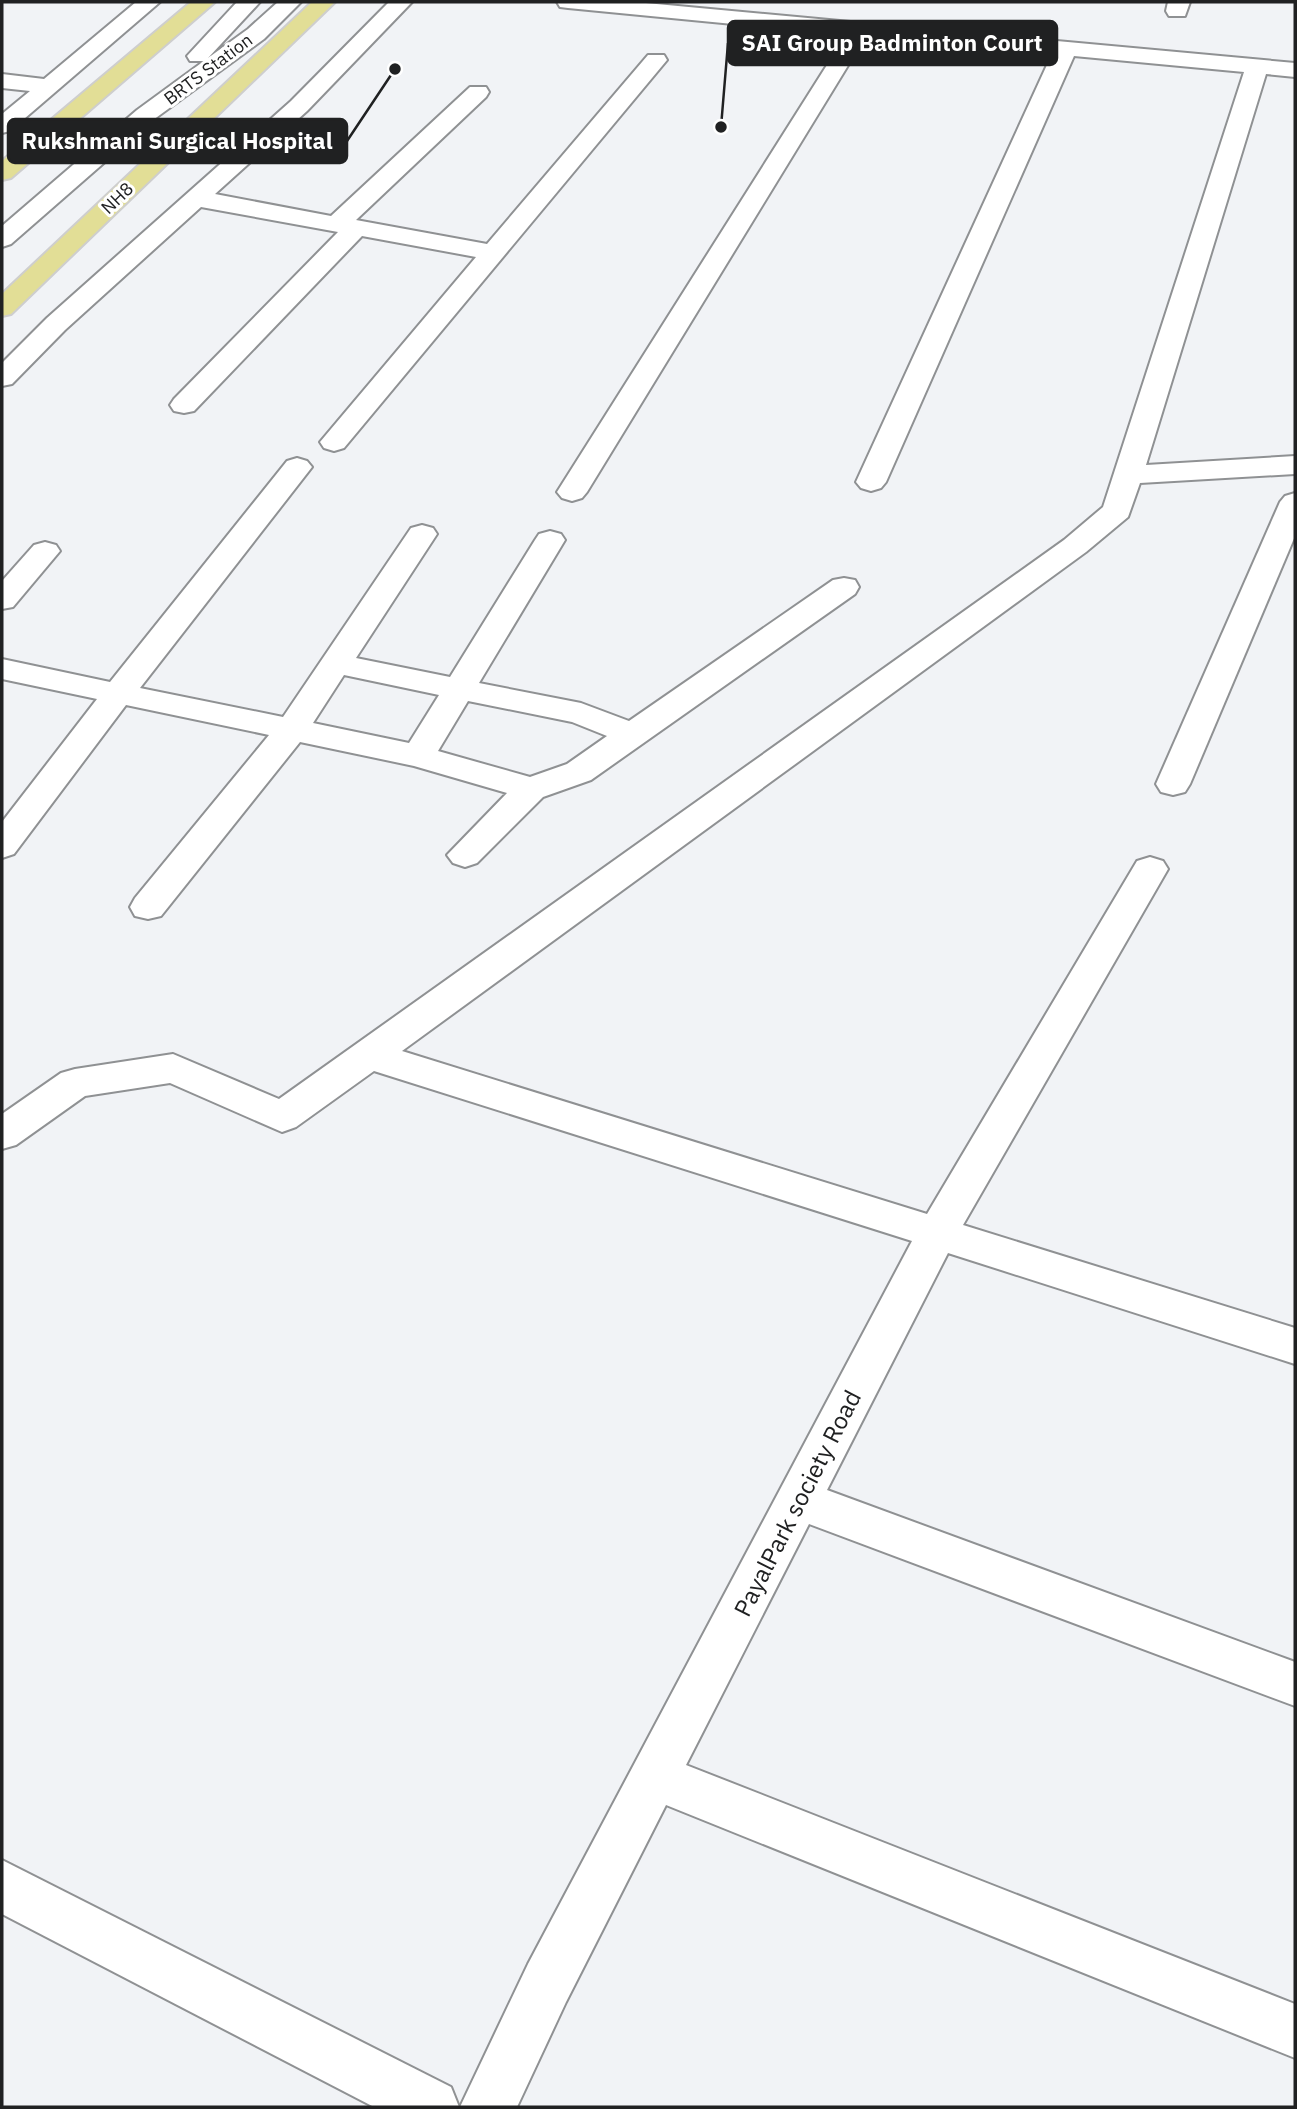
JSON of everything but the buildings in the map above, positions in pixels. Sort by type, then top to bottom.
[{"type":"main road","points":[[2,173],[204,2]]},
{"type":"main road","name":"NH8","points":[[2,308],[324,2]]},
{"type":"street","points":[[2,126],[149,2]]},
{"type":"street","name":"BRTS Station","points":[[145,115],[249,2]]},
{"type":"street","name":"BRTS Station","points":[[145,115],[256,34],[290,2]]},
{"type":"street","points":[[2,378],[56,324],[299,106],[401,2]]},
{"type":"street","points":[[568,2],[1295,70]]},
{"type":"street","points":[[572,492],[860,29]]},
{"type":"street","points":[[871,482],[1066,48]]},
{"type":"street","points":[[334,442],[656,60]]},
{"type":"street","points":[[2,1133],[75,1083],[173,1068],[282,1117],[1074,546],[1117,510],[1258,65]]},
{"type":"street","points":[[2,80],[49,86]]},
{"type":"street","points":[[184,405],[346,226],[478,92]]},
{"type":"street","points":[[2,239],[145,115]]},
{"type":"street","points":[[195,198],[493,253]]},
{"type":"street","points":[[1129,475],[1295,465]]},
{"type":"street","points":[[2,846],[297,467]]},
{"type":"street","points":[[1173,785],[1295,502]]},
{"type":"street","points":[[148,906],[293,728],[422,534]]},
{"type":"street","points":[[418,756],[550,540]]},
{"type":"street","points":[[2,600],[45,551]]},
{"type":"street","points":[[465,855],[531,789],[579,772],[844,587]]},
{"type":"street","points":[[335,664],[581,713],[633,734]]},
{"type":"street","points":[[2,669],[418,756],[531,789]]},
{"type":"street","name":"PayalPark society Road","points":[[488,2107],[547,1983],[937,1233],[1150,869]]},
{"type":"street","points":[[370,1055],[1295,1346]]},
{"type":"street","points":[[798,1500],[1295,1684]]},
{"type":"street","points":[[654,1777],[1295,2031]]},
{"type":"street","points":[[2,1886],[431,2107]]},
{"type":"place","name":"Rukshmani Surgical Hospital","points":[[395,69]]},
{"type":"place","name":"SAI Group Badminton Court","points":[[721,127]]}]
